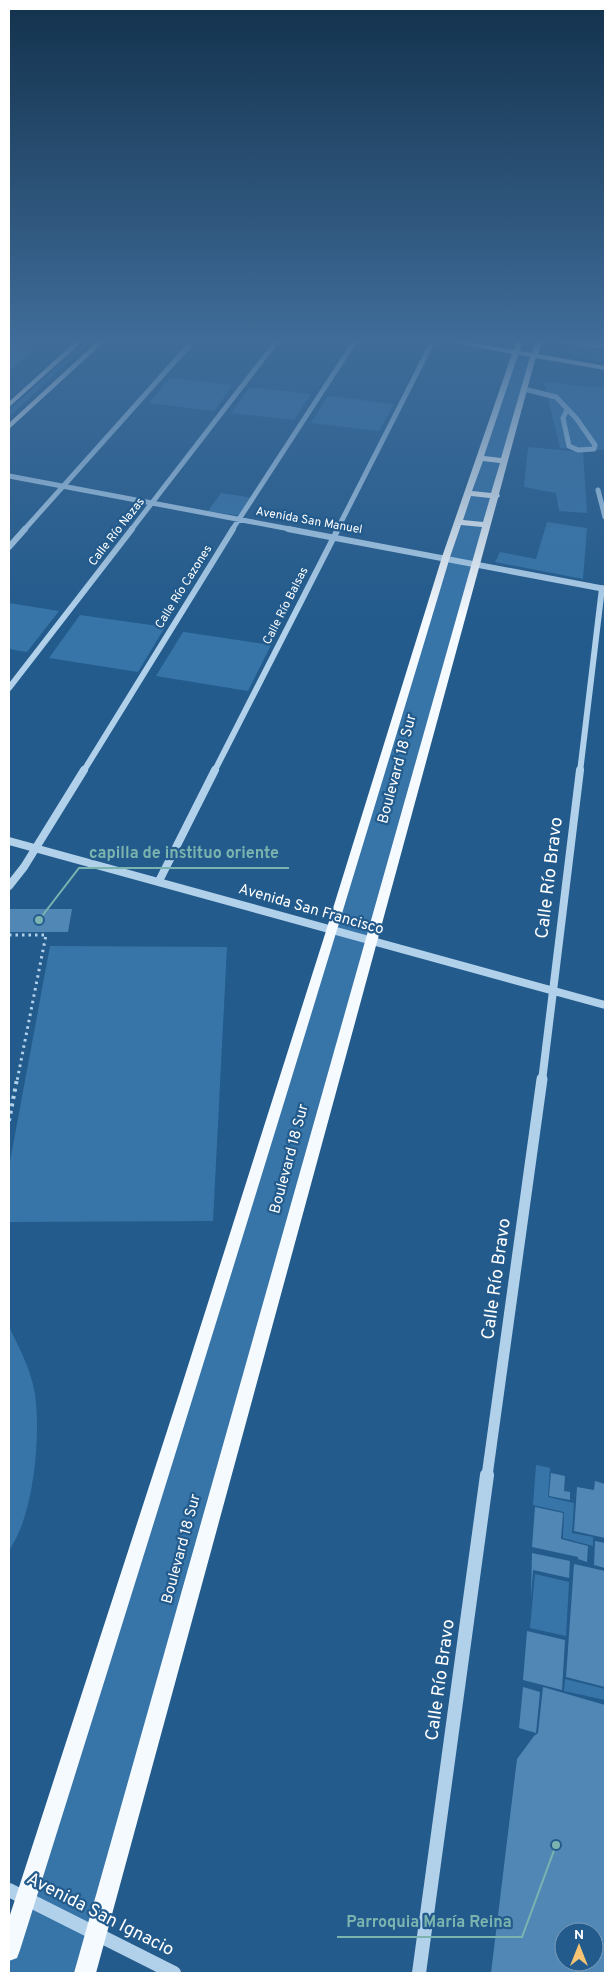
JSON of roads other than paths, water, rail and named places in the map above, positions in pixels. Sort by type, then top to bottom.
[{"type":"main road","name":"Boulevard 18 Sur","points":[[9,1950],[17,1894],[188,1391],[446,558],[488,433]]},
{"type":"main road","name":"Boulevard 18 Sur","points":[[85,1973],[488,525],[512,433]]},
{"type":"main road","points":[[480,458],[504,461]]},
{"type":"main road","points":[[469,493],[496,496]]},
{"type":"main road","points":[[459,522],[488,525]]},
{"type":"street","points":[[9,546],[110,433]]},
{"type":"street","name":"Calle Río Nazas","points":[[9,688],[206,433]]},
{"type":"street","name":"Calle Río Cazones","points":[[9,886],[36,848],[239,519],[295,433]]},
{"type":"street","name":"Calle Río Balsas","points":[[159,881],[386,433]]},
{"type":"street","points":[[566,433],[569,446],[578,450],[594,449],[595,445],[587,433]]},
{"type":"street","name":"Avenida San Manuel","points":[[9,476],[604,588]]},
{"type":"street","points":[[598,490],[605,517]]},
{"type":"street","name":"Calle Río Bravo","points":[[419,1973],[554,990],[604,588]]},
{"type":"street","name":"Avenida San Francisco","points":[[9,841],[605,1005]]},
{"type":"street","name":"Avenida San Ignacio","points":[[17,1894],[96,1932],[174,1973]]},
{"type":"place","name":"capilla de instituo oriente","points":[[39,920]]},
{"type":"place","name":"Parroquia María Reina","points":[[556,1845]]}]
